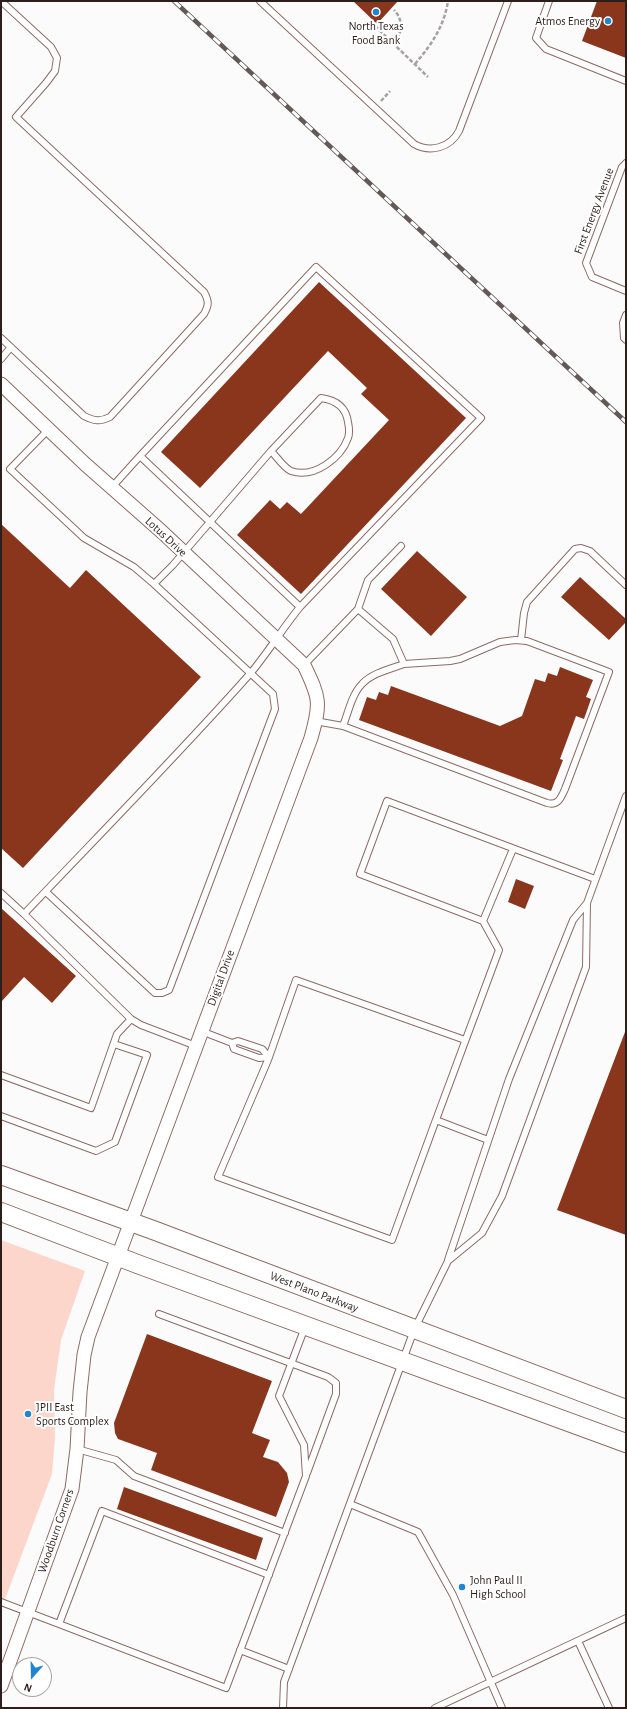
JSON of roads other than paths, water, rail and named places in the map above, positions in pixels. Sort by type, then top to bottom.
[{"type":"main road","name":"West Plano Parkway","points":[[1,1174],[626,1409]]},
{"type":"main road","points":[[1,1212],[118,1257],[404,1360],[626,1443]]},
{"type":"street","name":"Lotus Drive","points":[[1,384],[304,665],[318,698]]},
{"type":"street","name":"Digital Drive","points":[[118,1257],[132,1223],[201,1031],[311,738],[316,721],[318,698]]},
{"type":"street","name":"Woodburn Corners","points":[[1,1686],[72,1489],[77,1449],[80,1392],[84,1355],[88,1337],[118,1257]]},
{"type":"lane","points":[[1,1],[51,47],[57,58],[55,71],[16,117],[204,292],[208,300],[208,307],[204,314],[110,417],[102,420],[93,421],[84,416],[1,338]]},
{"type":"lane","points":[[260,1],[414,144],[420,148],[433,150],[451,141],[459,131],[508,1]]},
{"type":"lane","points":[[549,1],[536,38],[546,49],[626,81]]},
{"type":"lane","name":"First Energy Avenue","points":[[626,163],[622,167],[586,263],[592,277],[626,291]]},
{"type":"lane","points":[[24,914],[98,838],[250,674],[300,607],[481,418],[316,267],[112,487]]},
{"type":"lane","points":[[626,315],[623,323],[624,338],[626,340]]},
{"type":"lane","points":[[1,359],[11,347]]},
{"type":"lane","points":[[154,584],[184,553],[271,452],[321,398],[330,399],[340,405],[347,414],[349,436],[344,446],[324,466],[307,472],[290,470],[271,452]]},
{"type":"lane","points":[[46,892],[155,993],[162,994],[169,990],[275,709],[273,694],[154,584],[134,567],[84,538],[10,469],[49,429]]},
{"type":"lane","points":[[140,456],[300,607]]},
{"type":"lane","points":[[304,665],[358,609],[368,580],[402,546]]},
{"type":"lane","points":[[521,640],[524,613],[527,602],[574,549],[581,548],[590,551],[626,585]]},
{"type":"lane","points":[[358,609],[393,639],[404,664]]},
{"type":"lane","points":[[316,721],[343,726],[552,804],[557,802],[565,789],[608,672],[527,641],[521,640],[500,642],[460,659],[404,664],[379,673],[361,684],[353,699],[343,726]]},
{"type":"lane","points":[[448,1261],[482,1233],[502,1196],[586,967],[587,902],[626,796]]},
{"type":"lane","points":[[465,1040],[296,980],[269,1056],[218,1177],[392,1240],[499,950],[484,921],[360,874],[387,801],[595,879]]},
{"type":"lane","points":[[484,921],[513,848]]},
{"type":"lane","points":[[1,893],[131,1019],[141,1025],[196,1046]]},
{"type":"lane","points":[[283,1708],[284,1682],[414,1330],[448,1261],[509,1079],[573,920],[587,902]]},
{"type":"lane","points":[[1,1075],[91,1108],[117,1034],[131,1019]]},
{"type":"lane","points":[[201,1031],[232,1043],[238,1041],[262,1049],[269,1056]]},
{"type":"lane","points":[[1,1116],[96,1151],[115,1142],[146,1055],[114,1044]]},
{"type":"lane","points":[[436,1120],[488,1140]]},
{"type":"lane","points":[[1,1602],[226,1688],[336,1394],[336,1383],[328,1377],[158,1314]]},
{"type":"lane","points":[[306,1325],[280,1396],[304,1445],[306,1476]]},
{"type":"lane","points":[[77,1449],[116,1460],[134,1476],[285,1532]]},
{"type":"lane","points":[[350,1504],[418,1532],[453,1595],[502,1708]]},
{"type":"lane","points":[[59,1624],[102,1511],[269,1575]]},
{"type":"lane","points":[[435,1708],[626,1618]]},
{"type":"lane","points":[[578,1641],[609,1708]]},
{"type":"lane","points":[[240,1650],[289,1669]]},
{"type":"railway","points":[[174,1],[626,422]]},
{"type":"place","name":"North Texas Food Bank","points":[[376,12]]},
{"type":"place","name":"Atmos Energy","points":[[608,21]]},
{"type":"place","name":"JPII East Sports Complex","points":[[28,1414]]},
{"type":"place","name":"John Paul II High School","points":[[462,1587]]}]
